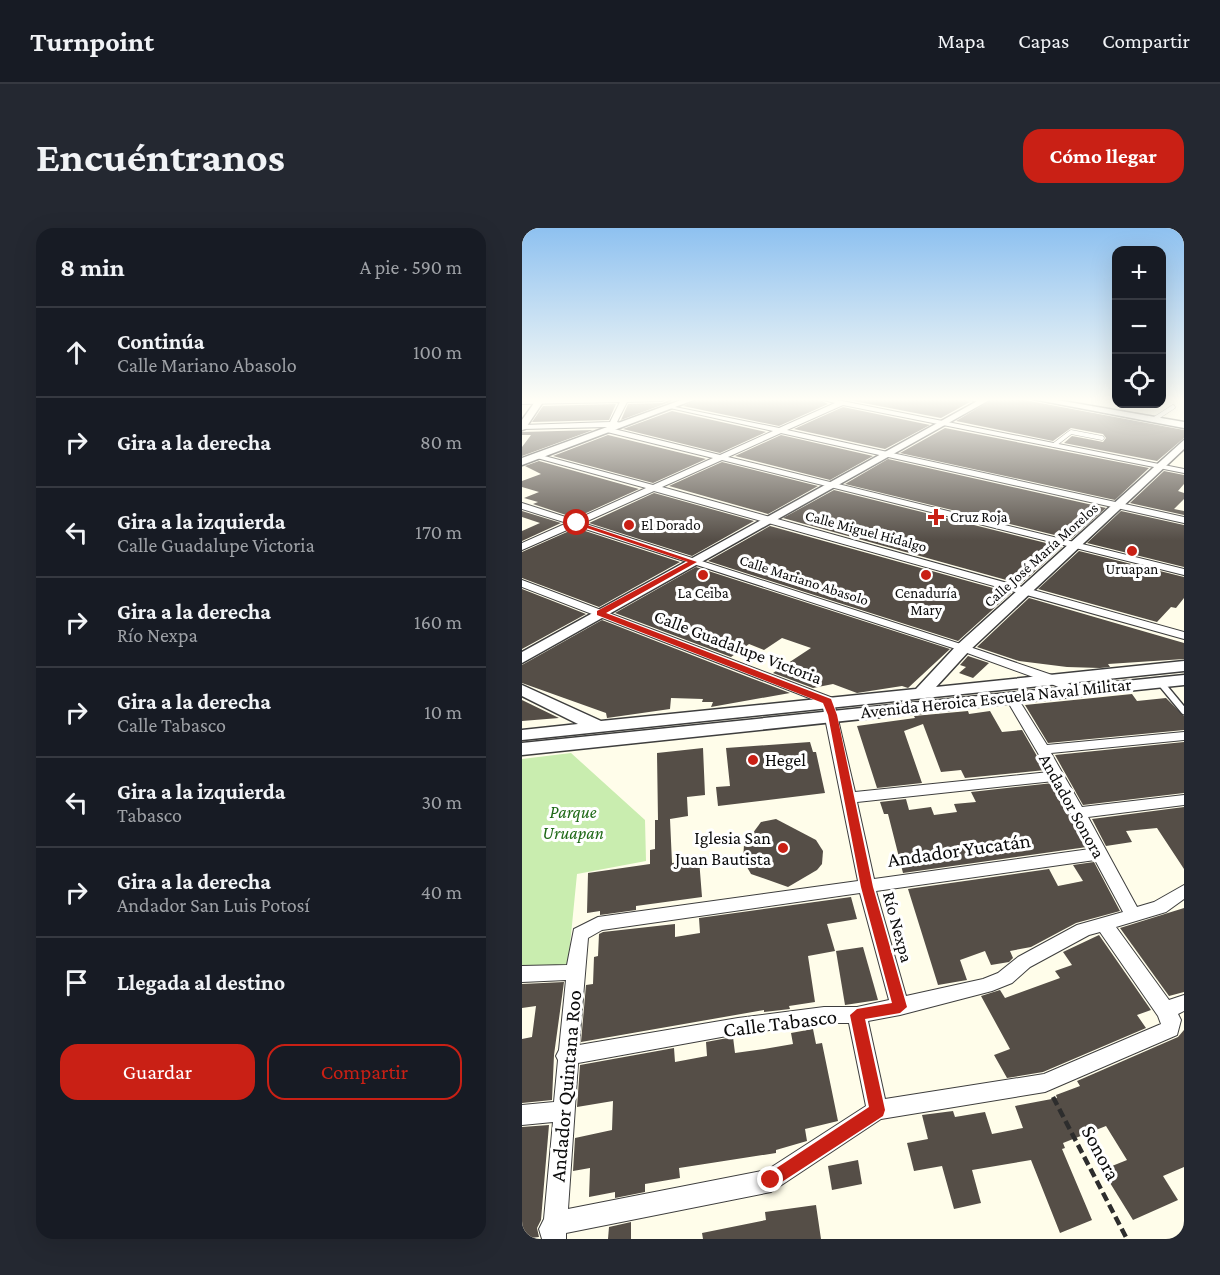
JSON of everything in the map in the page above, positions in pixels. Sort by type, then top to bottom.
[{"type":"street","points":[[528,460],[564,446]]},
{"type":"street","points":[[686,446],[1184,572]]},
{"type":"street","points":[[522,548],[747,446]]},
{"type":"street","points":[[858,446],[1184,520]]},
{"type":"street","points":[[522,658],[902,446]]},
{"type":"street","points":[[1060,446],[1184,471]]},
{"type":"street","name":"Calle José María Morelos","points":[[922,692],[963,648],[1078,545],[1162,467],[1181,446]]},
{"type":"street","name":"Calle Miguel Hidalgo","points":[[528,460],[655,487],[1184,636]]},
{"type":"street","name":"Calle Mariano Abasolo","points":[[522,506],[963,648],[1051,679],[1074,690]]},
{"type":"street","name":"Calle Guadalupe Victoria","points":[[522,583],[830,708]]},
{"type":"street","name":"Avenida Heroica Escuela Naval Militar","points":[[522,749],[830,708],[922,692],[1184,666]]},
{"type":"street","name":"Avenida Heroica Escuela Naval Militar","points":[[522,735],[597,726],[1011,697],[1184,680]]},
{"type":"street","points":[[522,690],[597,726]]},
{"type":"street","name":"Andador Sonora","points":[[1011,697],[1079,813],[1098,854],[1133,915]]},
{"type":"street","name":"Río Nexpa","points":[[830,708],[867,887],[900,1007]]},
{"type":"street","points":[[1042,750],[1184,736]]},
{"type":"street","points":[[847,798],[1058,776]]},
{"type":"street","points":[[1079,813],[1184,800]]},
{"type":"street","name":"Andador Yucatán","points":[[580,933],[598,924],[1098,854]]},
{"type":"street","name":"Calle Tabasco","points":[[566,1056],[738,1026],[824,1016],[857,1015],[986,986],[1005,978],[1023,962],[1083,930],[1160,907],[1184,891]]},
{"type":"street","points":[[551,1234],[771,1180],[877,1110],[1045,1083],[1170,1029],[1174,1006],[1104,923]]},
{"type":"street","name":"Andador Quintana Roo","points":[[551,1234],[566,1056],[580,933]]},
{"type":"street","points":[[522,974],[575,972]]},
{"type":"street","points":[[857,1015],[877,1110]]},
{"type":"street","points":[[522,1115],[562,1111]]},
{"type":"lane","points":[[1160,682],[1184,711]]},
{"type":"path","name":"Sonora","points":[[1045,1083],[1127,1239]]},
{"type":"green space","name":"Parque Uruapan","points":[[571,753],[645,820],[646,861],[577,874],[568,965],[522,968],[522,759]]},
{"type":"building","points":[[523,446],[549,446],[522,456]]},
{"type":"building","points":[[579,446],[654,446],[706,459],[653,483],[553,456]]},
{"type":"building","points":[[692,446],[735,446],[720,453]]},
{"type":"building","points":[[757,446],[830,446],[873,456],[830,480],[735,456]]},
{"type":"building","points":[[872,446],[890,446],[885,449]]},
{"type":"building","points":[[912,446],[1038,446],[1149,468],[1115,500],[900,453]]},
{"type":"building","points":[[1080,446],[1174,446],[1157,461]]},
{"type":"building","points":[[888,459],[1106,508],[1071,539],[845,484]]},
{"type":"building","points":[[539,461],[639,489],[575,518],[533,504],[538,502],[524,498],[539,492],[522,487],[522,481],[541,474],[525,466]]},
{"type":"building","points":[[722,462],[818,486],[768,514],[669,486]]},
{"type":"building","points":[[1164,471],[1184,475],[1184,484],[1178,491],[1184,493],[1184,499],[1174,509],[1184,511],[1184,515],[1130,503]]},
{"type":"building","points":[[834,490],[1062,547],[1021,584],[783,518]]},
{"type":"building","points":[[654,493],[754,521],[692,556],[589,523]]},
{"type":"building","points":[[522,511],[561,523],[522,541],[522,531],[540,523],[522,517]]},
{"type":"building","points":[[1121,511],[1184,525],[1184,567],[1087,543]]},
{"type":"building","points":[[770,526],[1011,593],[958,641],[708,561]]},
{"type":"building","points":[[576,528],[680,562],[599,607],[522,578],[522,552]]},
{"type":"building","points":[[1079,551],[1184,577],[1184,598],[1176,608],[1171,607],[1157,622],[1038,589]]},
{"type":"building","points":[[696,567],[950,649],[908,688],[902,686],[857,693],[833,684],[813,688],[773,673],[811,648],[782,638],[764,650],[749,644],[731,657],[615,613]]},
{"type":"building","points":[[522,589],[586,614],[522,649]]},
{"type":"building","points":[[1029,598],[1184,643],[1184,659],[1108,664],[1110,667],[1100,668],[1067,667],[1019,661],[977,647]]},
{"type":"building","points":[[602,620],[790,693],[711,707],[713,702],[702,702],[703,699],[671,698],[670,709],[607,718],[606,713],[522,683],[522,665]]},
{"type":"building","points":[[968,656],[989,663],[973,678],[959,673],[966,667],[960,665]]},
{"type":"building","points":[[1132,694],[1137,701],[1166,698],[1184,716],[1184,730],[1048,743],[1025,705]]},
{"type":"building","points":[[522,700],[559,718],[522,721]]},
{"type":"building","points":[[968,711],[969,714],[990,711],[1002,732],[1022,730],[1045,770],[965,778],[961,770],[941,772],[923,724],[904,731],[922,783],[877,788],[857,726],[915,718],[914,716]]},
{"type":"building","points":[[810,742],[813,752],[816,752],[825,793],[718,806],[716,787],[730,786],[726,748]]},
{"type":"building","points":[[1184,742],[1184,793],[1083,805],[1055,755]]},
{"type":"building","points":[[703,748],[705,795],[687,797],[688,816],[670,819],[672,863],[699,859],[702,897],[636,906],[636,910],[600,915],[600,911],[587,913],[588,873],[650,864],[650,850],[655,849],[655,820],[658,820],[657,753]]},
{"type":"building","points":[[1053,783],[1087,847],[903,873],[888,814],[884,814],[880,802],[906,799],[909,810],[931,807],[934,815],[957,812],[954,804],[976,802],[971,792]]},
{"type":"building","points":[[1184,807],[1184,869],[1157,828],[1126,831],[1132,842],[1106,846],[1092,819]]},
{"type":"building","name":"Iglesia San Juan Bautista","points":[[776,819],[816,840],[823,851],[822,864],[817,870],[788,887],[751,874],[743,860],[744,845],[761,822]]},
{"type":"building","points":[[1094,862],[1120,911],[1076,923],[1031,947],[1010,951],[1013,958],[1009,962],[991,965],[985,951],[960,960],[967,980],[938,985],[908,889],[1049,869],[1058,886],[1083,881],[1073,865]]},
{"type":"building","points":[[851,897],[857,919],[827,924],[835,951],[808,956],[815,1002],[789,1006],[790,1009],[764,1012],[764,1010],[581,1042],[586,985],[593,984],[594,957],[598,956],[599,934],[675,924],[675,937],[700,933],[699,918]]},
{"type":"building","points":[[1184,908],[1184,992],[1169,996],[1120,928]]},
{"type":"building","points":[[1099,935],[1151,1010],[1137,1015],[1146,1028],[1043,1072],[1007,1078],[994,1055],[1010,1049],[981,996],[1000,990],[1005,998],[1060,978],[1055,971],[1072,965],[1063,952]]},
{"type":"building","points":[[863,947],[878,1000],[845,1005],[836,951]]},
{"type":"building","points":[[564,982],[554,1055],[552,1100],[522,1103],[522,1039],[532,1037],[536,1006],[522,1008],[522,984]]},
{"type":"building","points":[[813,1029],[816,1044],[822,1043],[838,1121],[805,1129],[807,1141],[776,1150],[776,1153],[679,1168],[680,1178],[645,1184],[645,1192],[615,1198],[615,1192],[589,1197],[590,1168],[573,1171],[575,1138],[612,1130],[613,1101],[577,1107],[580,1065],[674,1048],[675,1062],[707,1056],[706,1042],[733,1037],[735,1053],[764,1049],[793,1044],[791,1033]]},
{"type":"building","points":[[1184,1030],[1184,1167],[1163,1176],[1178,1200],[1133,1220],[1102,1170],[1127,1160],[1106,1126],[1063,1143],[1065,1148],[1062,1149],[1092,1220],[1060,1233],[1031,1160],[972,1170],[981,1203],[954,1209],[942,1166],[914,1171],[907,1143],[928,1139],[922,1115],[953,1111],[955,1117],[985,1112],[992,1134],[1023,1128],[1015,1106],[1057,1098],[1056,1095],[1080,1086],[1077,1081],[1178,1037]]},
{"type":"building","points":[[549,1125],[541,1220],[537,1228],[539,1237],[522,1239],[522,1127]]},
{"type":"building","points":[[858,1160],[862,1184],[832,1190],[828,1166]]},
{"type":"building","points":[[816,1205],[821,1239],[703,1239],[702,1233],[766,1220],[765,1212]]},
{"type":"building","points":[[631,1222],[631,1239],[608,1239],[609,1227]]},
{"type":"place","name":"Cruz Roja","points":[[936,517]]},
{"type":"place","name":"El Dorado","points":[[629,525]]},
{"type":"place","name":"Uruapan","points":[[1132,551]]},
{"type":"place","name":"La Ceiba","points":[[703,575]]},
{"type":"place","name":"Cenaduría Mary","points":[[926,575]]},
{"type":"place","name":"Hegel","points":[[753,760]]},
{"type":"place","name":"Iglesia San Juan Bautista","points":[[783,848]]},
{"type":"route","points":[[577,523],[694,562],[600,613],[828,701],[867,887],[900,1007],[857,1015],[877,1110],[771,1180]]}]
